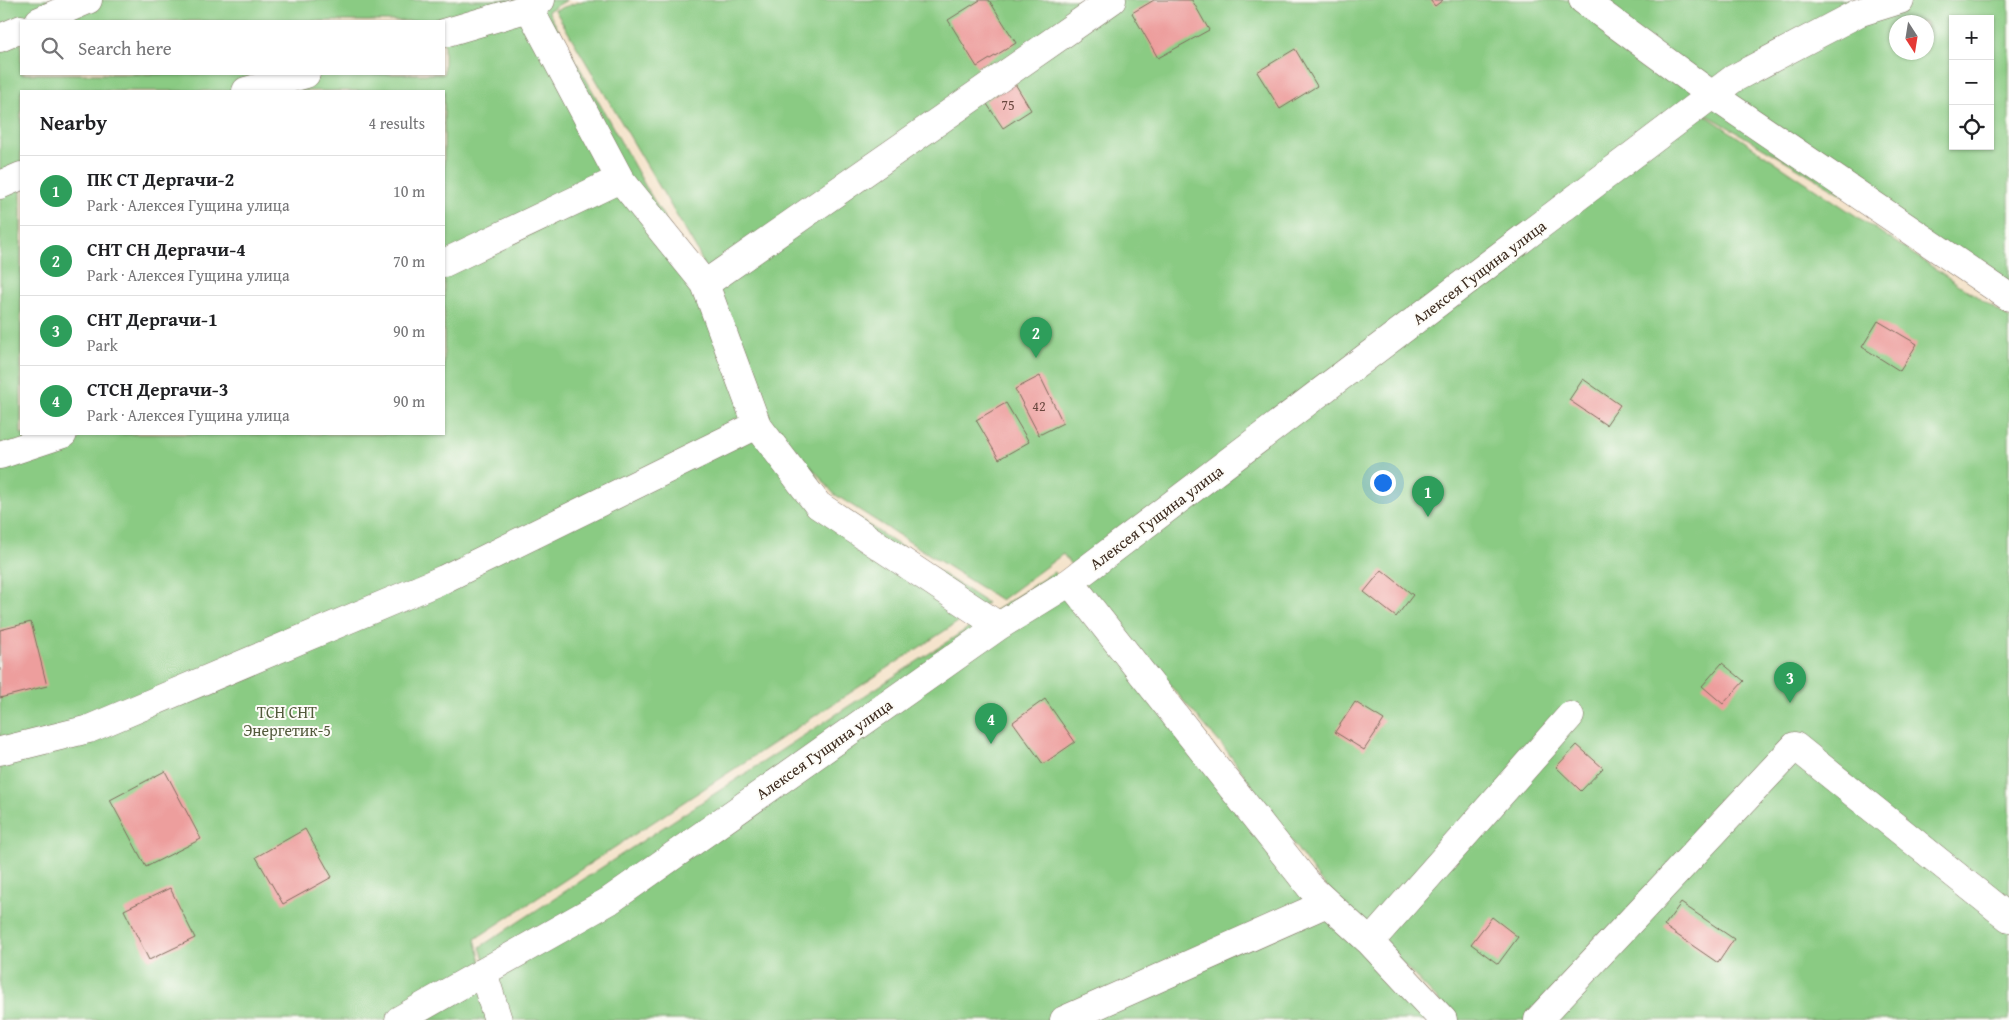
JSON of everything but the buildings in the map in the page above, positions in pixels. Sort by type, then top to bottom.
[{"type":"street","points":[[41,20],[88,0]]},
{"type":"street","points":[[705,284],[1112,0]]},
{"type":"street","points":[[1583,0],[1712,95],[2009,298]]},
{"type":"street","name":"Алексея Гущина улица","points":[[399,1020],[609,901],[999,626],[1070,582],[1733,79],[1858,13],[1900,0]]},
{"type":"street","points":[[445,33],[535,4],[620,179],[705,284],[757,425],[818,505],[999,626]]},
{"type":"street","points":[[0,38],[20,29]]},
{"type":"street","points":[[250,90],[302,75]]},
{"type":"street","points":[[0,185],[20,176]]},
{"type":"street","points":[[445,263],[620,179]]},
{"type":"street","points":[[0,751],[89,728],[435,582],[757,425]]},
{"type":"street","points":[[0,455],[60,435]]},
{"type":"street","points":[[1070,582],[1311,888],[1370,942],[1443,1020]]},
{"type":"street","points":[[1370,942],[1570,716]]},
{"type":"street","points":[[1538,1020],[1795,746],[2009,918]]},
{"type":"street","points":[[1064,1020],[1327,903]]},
{"type":"street","points":[[483,972],[498,1020]]},
{"type":"green space","name":"ТСН СНТ Энергетик-5","points":[[0,0],[567,0],[548,11],[646,187],[744,353],[697,250],[555,10],[585,0],[2009,0],[2009,292],[1687,103],[2009,318],[2009,1020],[1458,1020],[1318,878],[1227,751],[1102,607],[1063,554],[1001,600],[834,494],[810,465],[830,500],[987,603],[475,939],[497,1020],[0,1020]]},
{"type":"green space","points":[[1054,572],[1328,916],[1436,1020],[504,1020],[480,947]]},
{"type":"place","name":"СНТ СН Дергачи-4","points":[[1036,358]]},
{"type":"place","name":"ПК СТ Дергачи-2","points":[[1428,517]]},
{"type":"place","name":"СНТ Дергачи-1","points":[[1790,703]]},
{"type":"place","name":"СТСН Дергачи-3","points":[[991,744]]}]
